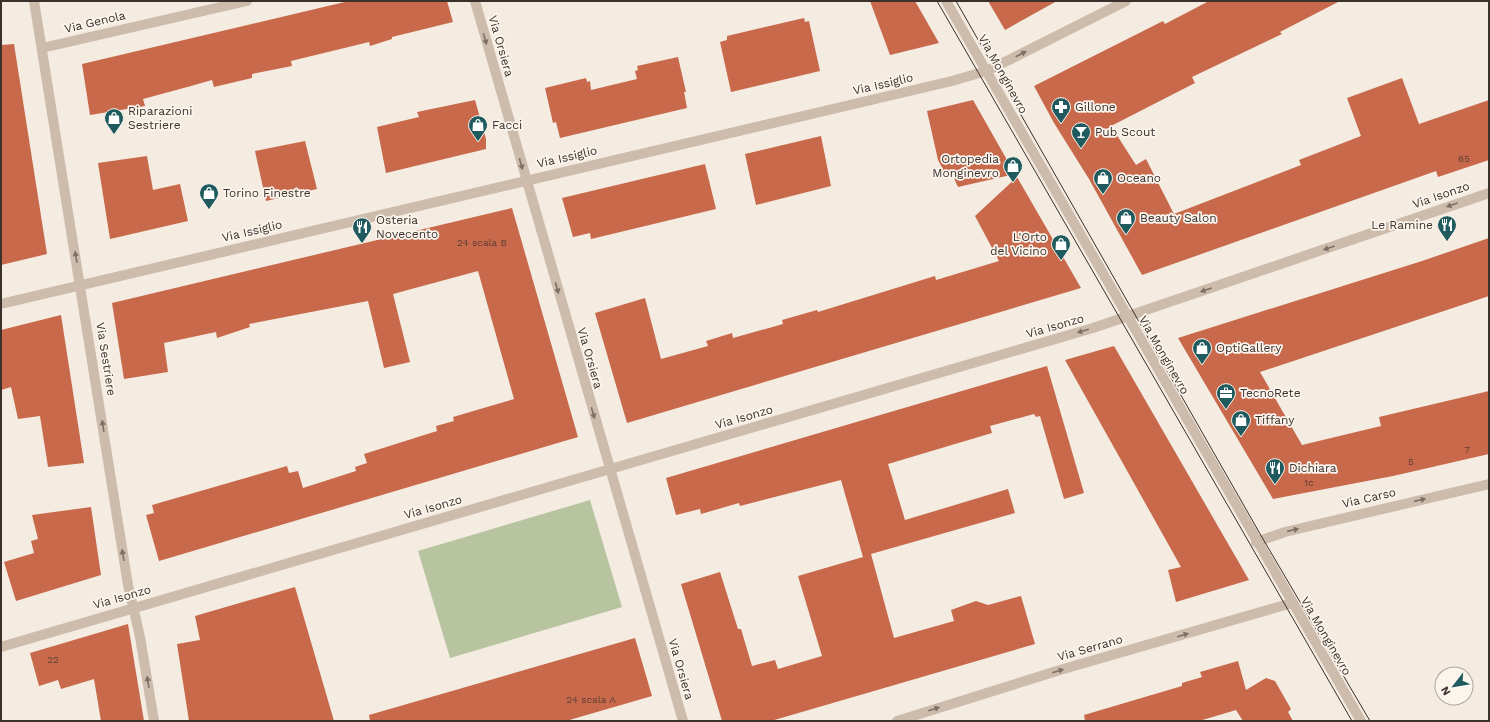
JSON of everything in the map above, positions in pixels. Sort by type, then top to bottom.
[{"type":"street","name":"Via Sestriere","points":[[34,1],[81,284],[128,585],[134,607],[154,721]]},
{"type":"street","name":"Via Genola","points":[[42,48],[247,1]]},
{"type":"street","name":"Via Orsiera","points":[[475,1],[525,180],[683,721]]},
{"type":"street","name":"Via Monginevro","points":[[946,1],[1256,542],[1361,721]]},
{"type":"street","name":"Via Issiglio","points":[[1,304],[81,284],[952,81],[986,71],[1126,1]]},
{"type":"street","name":"Via Isonzo","points":[[1,647],[1128,317],[1489,192]]},
{"type":"street","name":"Via Carso","points":[[1256,542],[1285,532],[1489,484]]},
{"type":"street","name":"Via Serrano","points":[[897,721],[1060,670],[1292,604]]},
{"type":"green space","points":[[590,500],[622,607],[450,658],[418,551]]},
{"type":"building","points":[[349,1],[447,1],[453,22],[392,37],[392,39],[370,46],[369,42],[291,61],[292,66],[252,74],[252,78],[214,87],[212,80],[143,99],[145,106],[90,115],[82,64]]},
{"type":"building","points":[[870,1],[915,1],[939,43],[890,55]]},
{"type":"building","points":[[988,1],[1057,1],[1005,30]]},
{"type":"building","points":[[1209,1],[1340,1],[1280,32],[1282,34],[1192,77],[1195,83],[1111,126],[1136,165],[1146,159],[1174,214],[1301,165],[1299,160],[1361,136],[1347,98],[1402,78],[1419,124],[1489,100],[1489,160],[1438,177],[1436,171],[1142,275],[1089,179],[1054,123],[1034,86],[1163,21],[1165,24]]},
{"type":"building","points":[[804,18],[805,22],[809,21],[820,71],[731,92],[720,42],[727,40],[727,36]]},
{"type":"building","points":[[14,44],[47,254],[1,265],[1,45]]},
{"type":"building","points":[[678,57],[686,92],[684,92],[687,108],[560,138],[556,122],[553,123],[545,88],[586,78],[587,82],[590,81],[591,90],[637,79],[635,71],[638,70],[637,66]]},
{"type":"building","points":[[475,100],[486,139],[486,149],[386,173],[377,127],[419,117],[417,112]]},
{"type":"building","points":[[973,100],[1015,174],[958,187],[952,174],[947,177],[938,160],[927,111]]},
{"type":"building","points":[[821,136],[831,186],[756,205],[745,154]]},
{"type":"building","points":[[305,141],[317,189],[266,201],[255,151]]},
{"type":"building","points":[[147,156],[153,190],[180,184],[188,221],[110,239],[98,163]]},
{"type":"building","points":[[705,164],[716,209],[591,239],[590,233],[573,237],[562,198]]},
{"type":"building","points":[[1017,177],[1081,288],[627,423],[595,313],[645,298],[661,359],[708,346],[706,341],[732,333],[733,338],[783,324],[782,320],[817,310],[818,312],[935,276],[936,280],[999,261],[975,216]]},
{"type":"building","points":[[512,208],[578,437],[159,561],[146,515],[154,513],[152,505],[287,466],[289,473],[298,471],[303,488],[356,471],[355,467],[367,463],[364,454],[437,431],[436,426],[454,421],[453,417],[514,399],[478,271],[393,294],[410,362],[384,368],[368,301],[249,324],[250,327],[217,338],[216,332],[164,343],[168,372],[124,379],[112,303]]},
{"type":"building","points":[[1489,238],[1489,296],[1260,372],[1302,445],[1381,426],[1379,417],[1489,391],[1489,454],[1393,476],[1273,499],[1178,338],[1422,261]]},
{"type":"building","points":[[61,315],[84,463],[48,467],[40,416],[18,419],[11,387],[1,390],[1,330]]},
{"type":"building","points":[[1114,346],[1249,580],[1176,602],[1168,570],[1181,567],[1065,360]]},
{"type":"building","points":[[1047,366],[1084,493],[1064,499],[1040,416],[1036,417],[1034,414],[990,426],[992,433],[888,464],[905,520],[1008,489],[1015,513],[871,554],[894,638],[954,621],[951,610],[976,601],[988,605],[1021,596],[1035,644],[771,721],[722,721],[681,584],[720,572],[738,629],[741,629],[752,666],[775,660],[778,669],[822,656],[798,576],[863,557],[841,480],[740,506],[739,503],[701,514],[700,509],[676,515],[666,478]]},
{"type":"building","points":[[91,507],[101,575],[16,601],[4,562],[34,553],[31,541],[38,539],[32,515]]},
{"type":"building","points":[[295,587],[334,721],[189,721],[177,644],[200,640],[195,616]]},
{"type":"building","points":[[128,624],[144,721],[101,721],[94,679],[61,689],[58,680],[39,686],[30,653]]},
{"type":"building","points":[[635,638],[652,696],[566,721],[370,721],[369,715]]},
{"type":"building","points":[[1238,661],[1246,690],[1266,678],[1275,681],[1291,709],[1288,712],[1293,721],[1243,721],[1236,710],[1199,721],[1085,721],[1084,715],[1182,686],[1182,683],[1202,677],[1200,672]]},
{"type":"tram line","points":[[937,1],[1352,721]]},
{"type":"tram line","points":[[956,1],[1263,539],[1370,721]]},
{"type":"place","name":"Gillone","points":[[1061,124]]},
{"type":"place","name":"Riparazioni Sestriere","points":[[114,135]]},
{"type":"place","name":"Facci","points":[[478,142]]},
{"type":"place","name":"Pub Scout","points":[[1081,149]]},
{"type":"place","name":"Ortopedia Monginevro","points":[[1013,183]]},
{"type":"place","name":"Oceano","points":[[1103,195]]},
{"type":"place","name":"Torino Finestre","points":[[209,210]]},
{"type":"place","name":"Beauty Salon","points":[[1126,235]]},
{"type":"place","name":"Le Ramine","points":[[1447,242]]},
{"type":"place","name":"Osteria Novecento","points":[[362,244]]},
{"type":"place","name":"L'Orto del Vicino","points":[[1061,261]]},
{"type":"place","name":"OptiGallery","points":[[1202,365]]},
{"type":"place","name":"TecnoRete","points":[[1226,410]]},
{"type":"place","name":"Tiffany","points":[[1241,437]]},
{"type":"place","name":"Dichiara","points":[[1275,485]]}]
